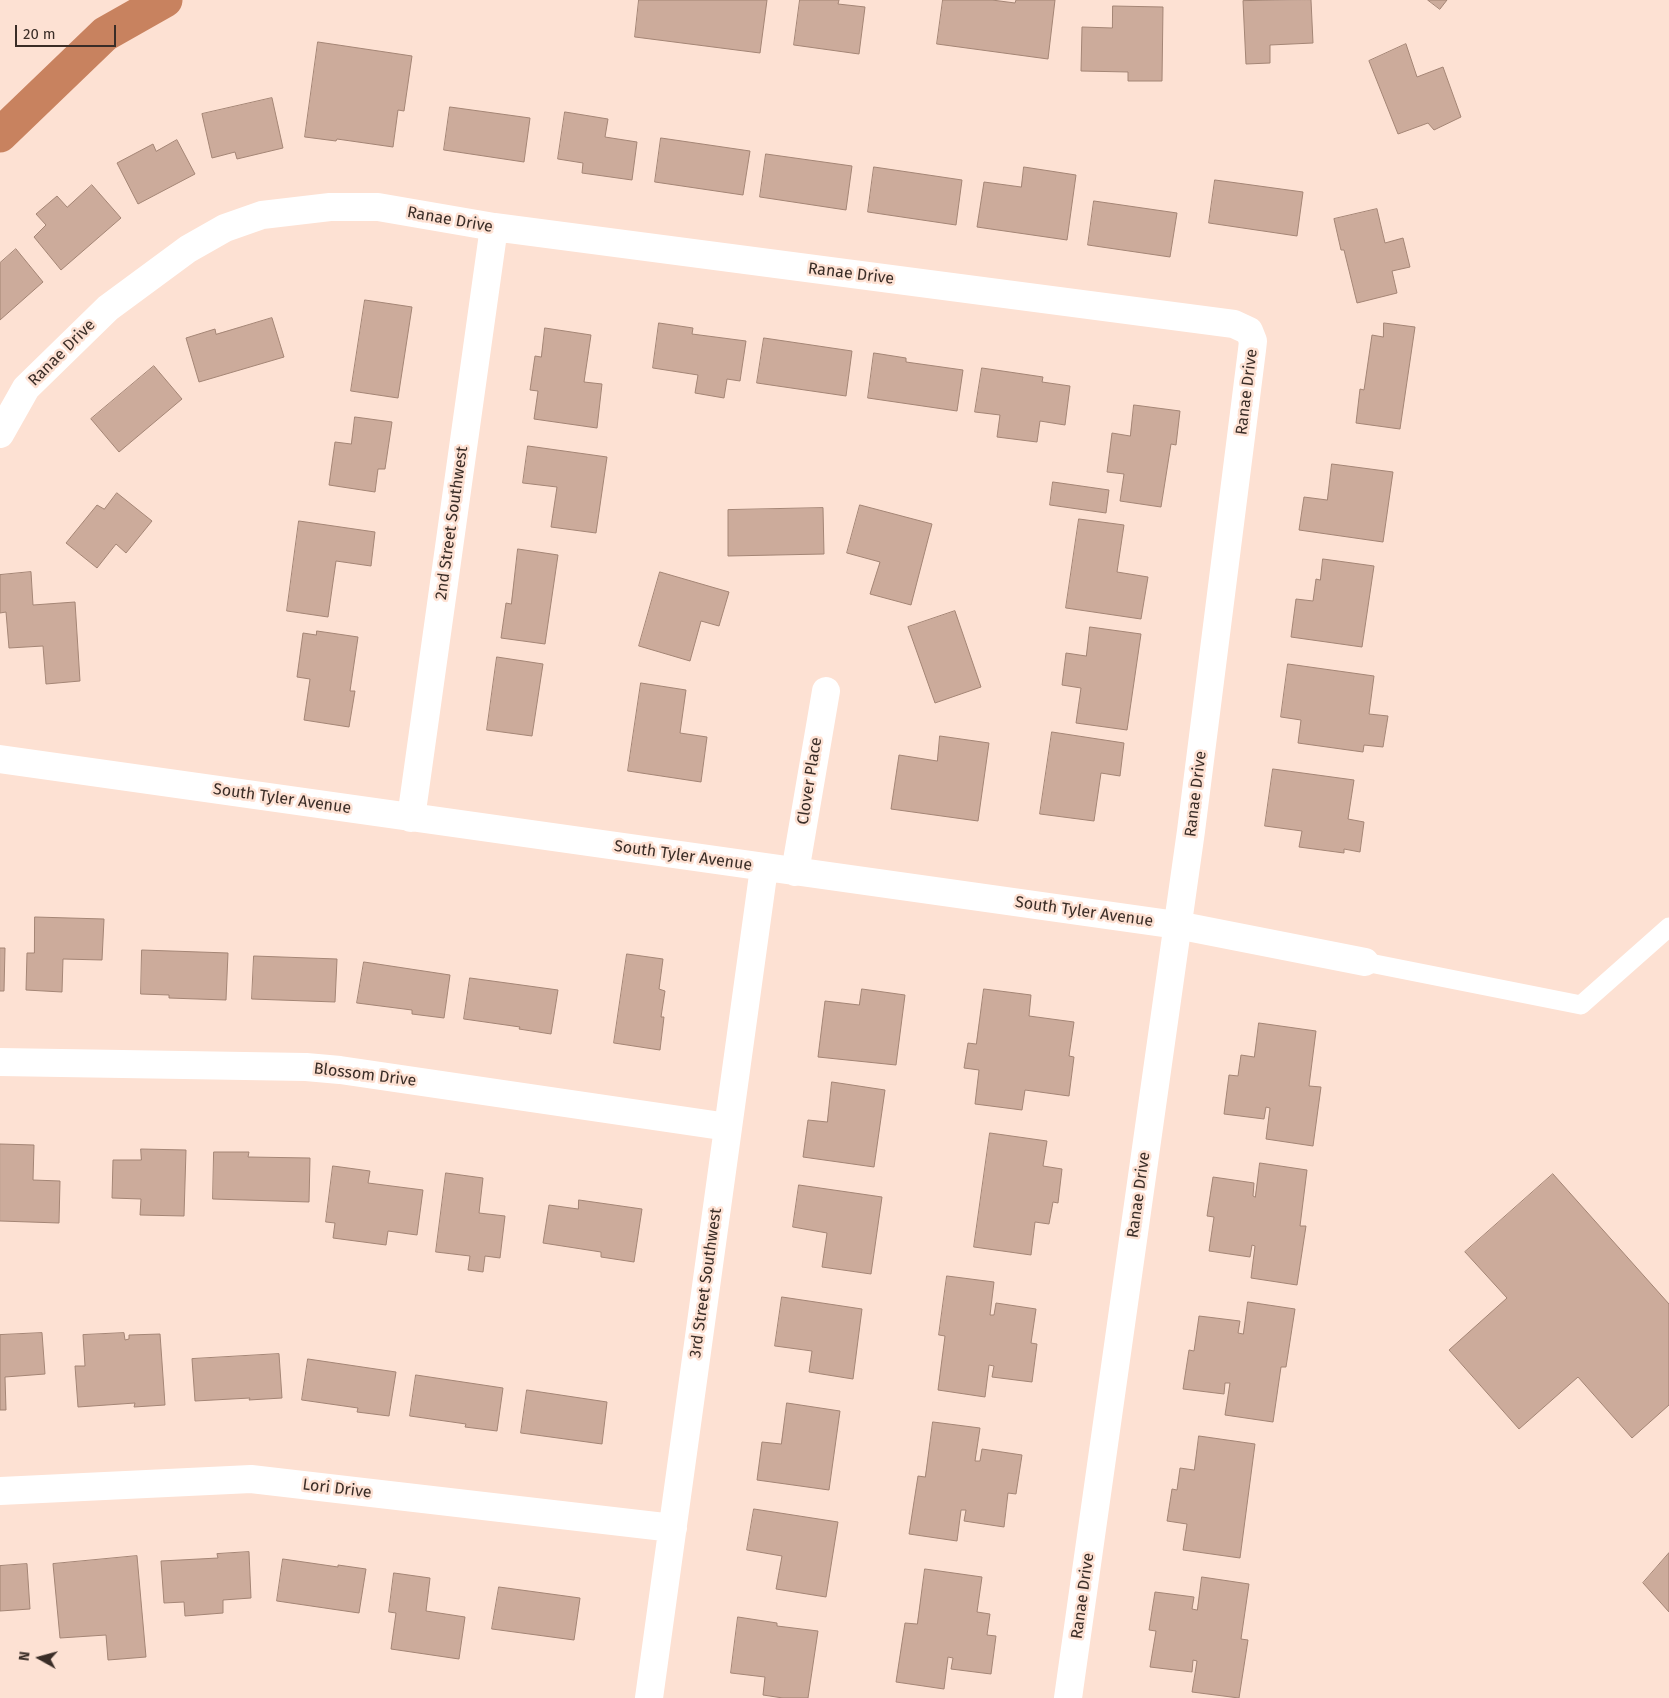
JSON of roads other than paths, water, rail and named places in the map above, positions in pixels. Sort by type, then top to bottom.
[{"type":"street","name":"Ranae Drive","points":[[0,434],[26,388],[108,308],[188,249],[225,228],[262,215],[330,207],[378,207],[494,227],[1234,324],[1249,331],[1253,340],[1252,350],[1192,831],[1177,925],[1068,1698]]},
{"type":"street","name":"2nd Street Southwest","points":[[411,818],[494,227]]},
{"type":"street","name":"Clover Place","points":[[795,872],[826,691]]},
{"type":"street","name":"South Tyler Avenue","points":[[0,758],[411,818],[1177,925],[1365,962]]},
{"type":"street","name":"3rd Street Southwest","points":[[649,1698],[764,868]]},
{"type":"street","name":"Blossom Drive","points":[[0,1062],[306,1067],[340,1070],[728,1127]]},
{"type":"street","name":"Lori Drive","points":[[0,1491],[251,1479],[673,1528]]},
{"type":"lane","points":[[1365,962],[1581,1005],[1669,927]]},
{"type":"waterway","points":[[0,135],[105,34],[165,0]]}]
